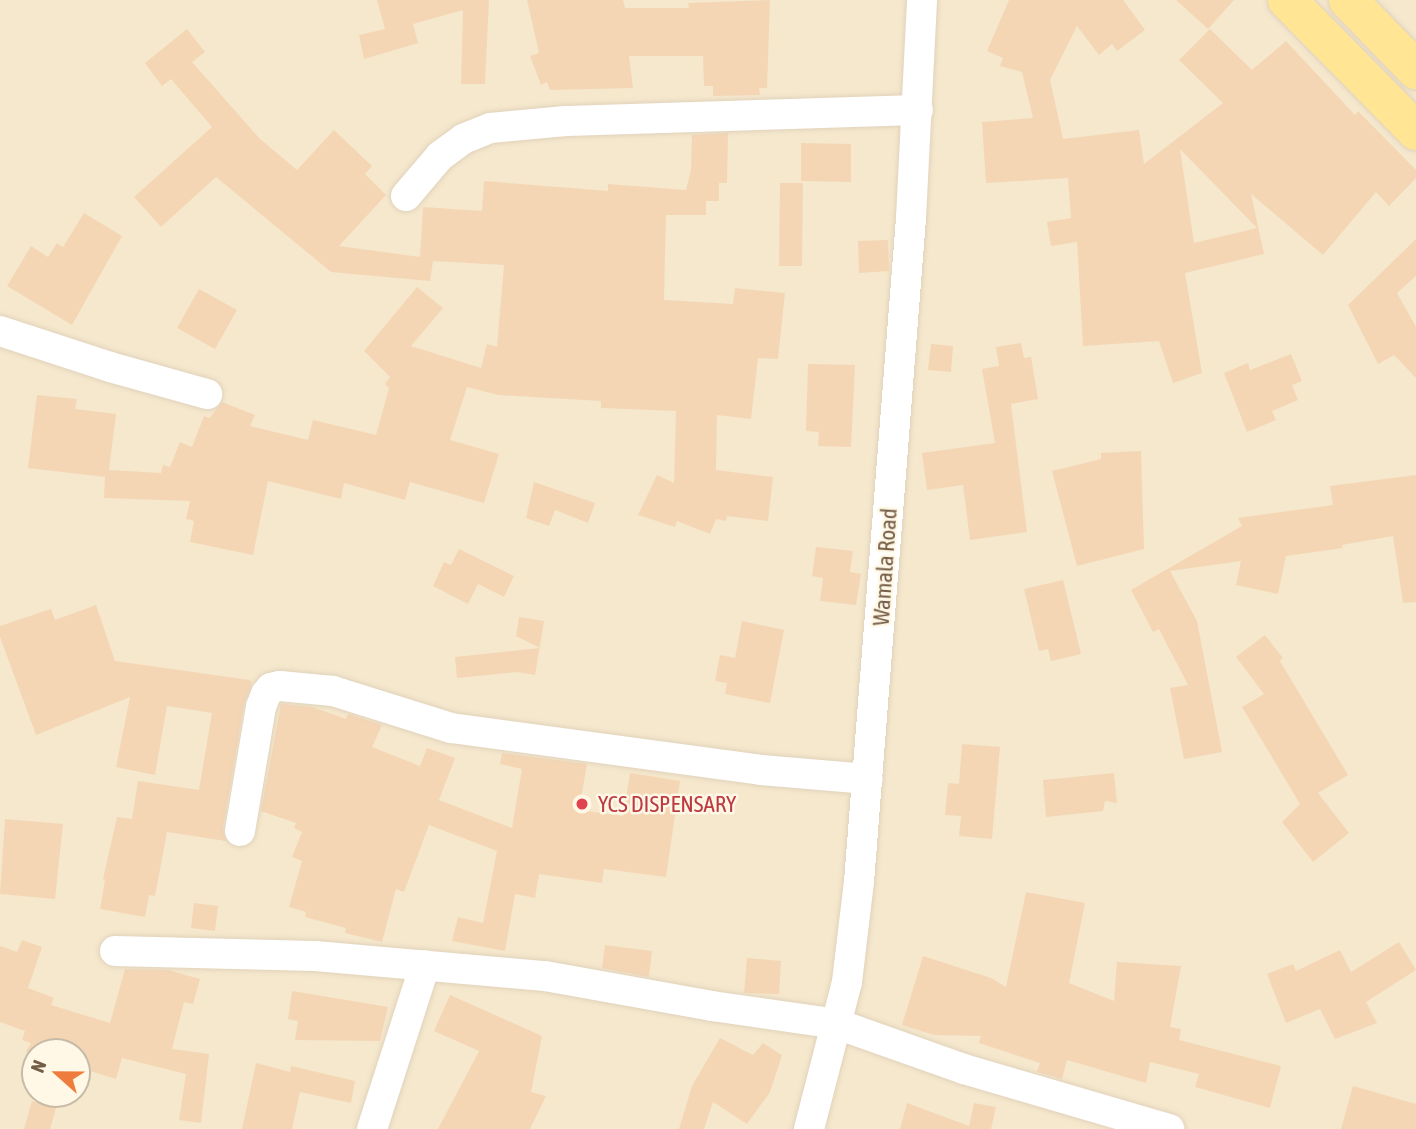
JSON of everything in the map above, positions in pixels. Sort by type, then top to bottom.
[{"type":"main road","points":[[1287,0],[1416,131]]},
{"type":"main road","points":[[1348,0],[1416,70]]},
{"type":"street","name":"Wamala Road","points":[[809,1129],[847,982],[868,779],[918,110],[922,0]]},
{"type":"street","points":[[406,196],[440,156],[463,139],[490,128],[566,121],[918,110]]},
{"type":"street","points":[[0,331],[110,367],[207,394]]},
{"type":"street","points":[[240,831],[261,707],[271,688],[280,686],[333,691],[451,728],[761,771],[868,779]]},
{"type":"street","points":[[115,951],[315,956],[545,976],[712,1006],[837,1024],[964,1069],[1164,1128]]},
{"type":"street","points":[[372,1129],[425,965]]},
{"type":"shaded area","points":[[0,0],[1416,0],[1416,1129],[0,1129]]},
{"type":"building","points":[[377,0],[489,0],[485,84],[461,84],[463,10],[413,24],[418,43],[364,59],[359,35],[385,29]]},
{"type":"building","points":[[527,0],[623,0],[625,8],[689,8],[688,3],[770,0],[767,88],[759,88],[760,95],[713,96],[713,86],[704,86],[703,56],[629,56],[633,88],[550,90],[547,82],[541,85],[530,56],[539,53]]},
{"type":"building","points":[[1009,0],[1123,0],[1145,30],[1117,51],[1112,44],[1099,55],[1077,26],[1050,80],[1063,139],[1139,130],[1144,164],[1223,103],[1179,60],[1210,29],[1252,70],[1286,41],[1355,115],[1358,111],[1416,170],[1416,178],[1389,206],[1376,192],[1323,255],[1251,194],[1264,254],[1185,273],[1202,373],[1173,383],[1159,341],[1083,346],[1077,242],[1051,246],[1047,222],[1071,218],[1068,178],[986,183],[982,122],[1033,118],[1022,72],[1000,66],[1003,58],[987,51]],"holes":[[[1180,149],[1257,228],[1194,243]]]},
{"type":"building","points":[[1176,0],[1234,0],[1208,29]]},
{"type":"building","points":[[187,29],[205,52],[192,62],[259,138],[297,170],[334,130],[372,166],[365,174],[386,195],[339,246],[420,257],[423,207],[482,211],[484,181],[608,191],[608,184],[686,190],[691,170],[692,135],[728,133],[727,183],[719,183],[719,201],[706,201],[706,215],[666,215],[664,300],[733,304],[735,288],[785,293],[778,359],[758,358],[751,419],[717,415],[716,470],[773,477],[768,521],[727,516],[726,521],[716,519],[710,534],[677,521],[675,527],[638,515],[657,475],[674,483],[676,411],[601,408],[601,401],[498,395],[467,387],[450,440],[499,454],[484,503],[410,482],[405,500],[344,483],[341,499],[268,481],[253,555],[190,542],[194,521],[186,519],[190,501],[104,498],[105,477],[28,468],[37,395],[77,399],[75,409],[116,414],[109,470],[161,473],[163,465],[170,467],[180,442],[192,447],[204,416],[210,418],[222,402],[255,415],[250,426],[308,440],[313,420],[376,435],[389,388],[385,384],[390,377],[364,351],[417,287],[443,308],[411,346],[481,368],[487,344],[497,347],[504,265],[433,261],[430,281],[331,272],[216,177],[161,227],[134,197],[212,127],[171,79],[162,86],[145,63]]},
{"type":"building","points":[[801,143],[851,144],[851,182],[801,181]]},
{"type":"building","points":[[780,183],[803,183],[802,266],[779,266]]},
{"type":"building","points":[[84,213],[122,236],[72,325],[7,286],[31,246],[48,257],[57,243],[63,247]]},
{"type":"building","points":[[1416,239],[1416,276],[1397,293],[1416,327],[1416,378],[1394,355],[1378,364],[1348,305]]},
{"type":"building","points":[[888,240],[889,271],[859,273],[858,241]]},
{"type":"building","points":[[199,289],[237,310],[215,349],[177,328]]},
{"type":"building","points":[[1021,343],[1024,358],[1031,357],[1038,399],[1011,404],[1027,532],[970,540],[963,485],[927,490],[922,453],[995,443],[982,369],[999,366],[996,347]]},
{"type":"building","points":[[931,344],[953,346],[951,372],[928,370]]},
{"type":"building","points":[[1291,354],[1302,381],[1292,385],[1298,400],[1272,411],[1276,420],[1247,432],[1224,373],[1248,363],[1250,370]]},
{"type":"building","points":[[808,364],[855,365],[851,447],[818,446],[819,432],[806,431]]},
{"type":"building","points":[[1141,451],[1144,549],[1077,566],[1052,471],[1101,459],[1101,453]]},
{"type":"building","points":[[1416,475],[1416,602],[1403,603],[1393,536],[1342,545],[1343,548],[1286,556],[1278,594],[1236,585],[1241,561],[1170,571],[1197,621],[1222,752],[1184,759],[1170,688],[1188,685],[1159,629],[1153,632],[1131,590],[1242,526],[1238,518],[1333,505],[1330,486]]},
{"type":"building","points":[[534,482],[595,503],[588,523],[555,510],[549,526],[526,518]]},
{"type":"building","points":[[816,547],[853,551],[850,572],[861,574],[856,605],[820,601],[823,578],[812,576]]},
{"type":"building","points":[[459,549],[514,576],[504,597],[478,584],[468,604],[433,586],[444,562],[451,565]]},
{"type":"building","points":[[1063,580],[1081,654],[1051,661],[1048,649],[1039,651],[1024,589]]},
{"type":"building","points":[[96,605],[115,661],[250,680],[252,684],[244,704],[223,828],[226,841],[167,832],[155,896],[149,895],[145,917],[100,909],[103,879],[117,817],[132,819],[138,781],[199,790],[212,713],[167,706],[155,775],[116,767],[130,697],[36,735],[0,637],[0,626],[51,609],[55,620]]},
{"type":"building","points":[[519,617],[544,621],[540,648],[516,636]]},
{"type":"building","points":[[742,621],[784,630],[770,703],[725,694],[727,683],[715,681],[720,655],[735,658]]},
{"type":"building","points":[[1265,635],[1283,658],[1280,661],[1348,775],[1318,793],[1349,833],[1313,862],[1282,822],[1300,804],[1242,707],[1264,694],[1236,657]]},
{"type":"building","points":[[539,648],[535,675],[517,672],[457,678],[455,657]]},
{"type":"building","points":[[281,704],[312,707],[346,719],[348,714],[382,725],[372,747],[420,766],[427,748],[455,758],[439,800],[512,828],[522,769],[500,764],[502,753],[587,764],[579,810],[623,816],[630,773],[680,781],[666,877],[604,869],[602,883],[539,874],[535,898],[515,894],[505,951],[452,941],[458,917],[483,923],[497,851],[429,825],[404,892],[396,889],[382,942],[345,933],[346,928],[305,917],[306,912],[289,907],[302,861],[292,857],[302,832],[294,828],[296,823],[261,811]]},
{"type":"building","points":[[962,744],[1000,747],[992,839],[959,836],[961,816],[945,815],[948,783],[959,784]]},
{"type":"building","points":[[1114,773],[1117,803],[1105,801],[1103,811],[1046,817],[1043,780]]},
{"type":"building","points":[[5,819],[63,824],[55,899],[0,894]]},
{"type":"building","points":[[1026,892],[1085,903],[1069,983],[1114,1001],[1117,962],[1181,966],[1170,1027],[1181,1029],[1179,1040],[1281,1066],[1270,1108],[1195,1087],[1199,1074],[1150,1062],[1146,1083],[1067,1060],[1062,1079],[1037,1072],[1040,1063],[979,1043],[981,1036],[934,1035],[902,1025],[923,956],[991,978],[1006,987]]},
{"type":"building","points":[[194,903],[218,906],[215,931],[191,928]]},
{"type":"building","points":[[22,940],[42,947],[28,988],[54,998],[51,1005],[110,1023],[125,969],[168,970],[200,979],[193,1004],[184,1002],[172,1049],[209,1054],[201,1123],[179,1120],[186,1074],[122,1058],[116,1079],[91,1071],[91,1038],[23,1038],[25,1031],[0,1022],[0,946],[17,952]]},
{"type":"building","points":[[1399,942],[1416,970],[1366,1002],[1377,1023],[1335,1039],[1320,1009],[1286,1023],[1267,974],[1293,964],[1296,971],[1340,950],[1351,972]]},
{"type":"building","points":[[605,945],[652,951],[649,977],[602,968]]},
{"type":"building","points":[[747,958],[781,961],[779,994],[744,993]]},
{"type":"building","points":[[292,991],[388,1007],[380,1041],[295,1040],[298,1021],[288,1019]]},
{"type":"building","points":[[450,995],[542,1036],[531,1092],[546,1096],[530,1129],[438,1129],[479,1051],[434,1031]]},
{"type":"building","points":[[720,1038],[753,1055],[763,1043],[782,1055],[770,1092],[747,1124],[713,1102],[704,1129],[679,1129],[692,1086]]},
{"type":"building","points":[[256,1063],[290,1072],[291,1066],[355,1081],[351,1103],[300,1092],[292,1129],[242,1129]]},
{"type":"building","points":[[1353,1086],[1416,1104],[1416,1129],[1341,1129]]},
{"type":"building","points":[[907,1103],[969,1126],[974,1103],[996,1107],[991,1129],[900,1129]]},
{"type":"building","points":[[30,1108],[56,1108],[50,1129],[24,1129]]},
{"type":"place","name":"YCS DISPENSARY","points":[[582,804]]}]
